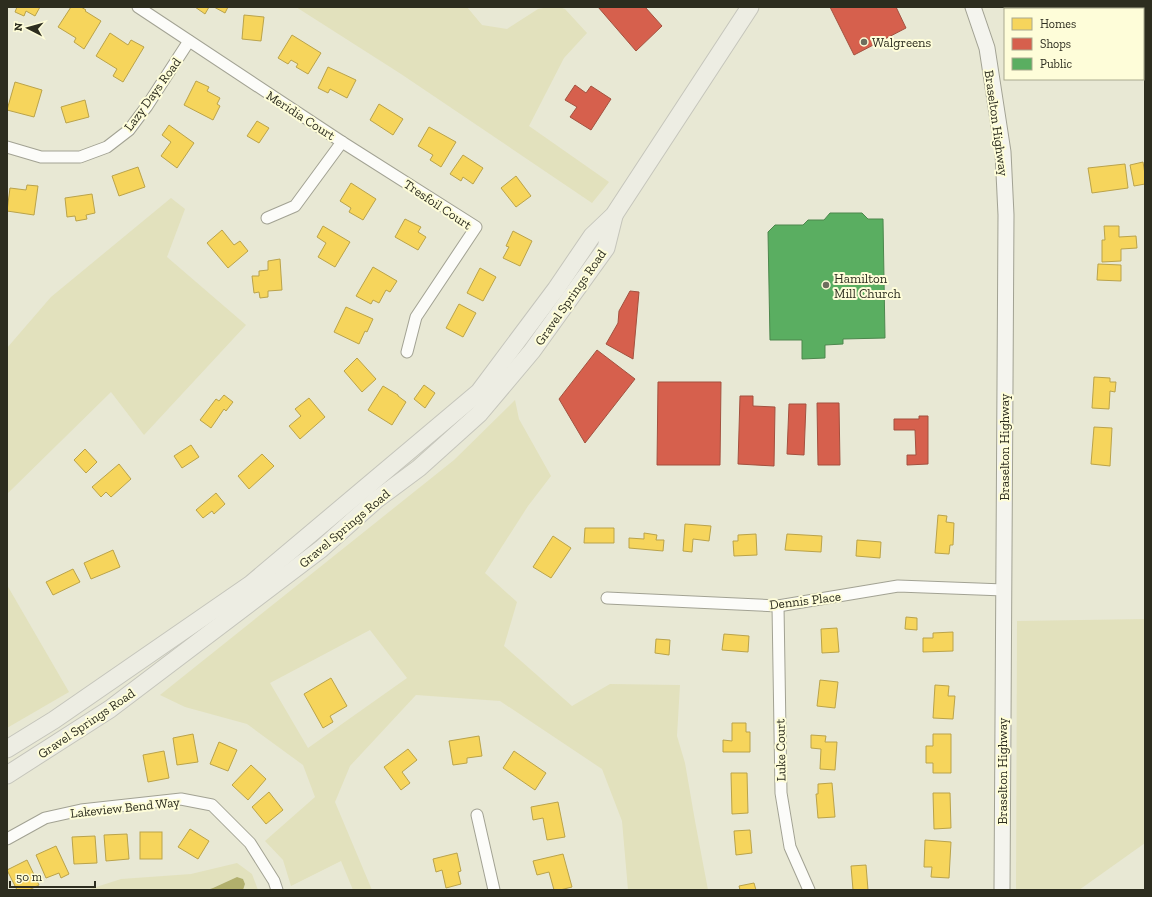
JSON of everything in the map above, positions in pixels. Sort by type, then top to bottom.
[{"type":"main road","name":"Gravel Springs Road","points":[[7,749],[48,724],[251,584],[479,392],[556,289],[592,236],[614,216],[750,7]]},
{"type":"main road","name":"Braselton Highway","points":[[973,7],[987,48],[1003,152],[1006,194],[1002,890]]},
{"type":"main road","name":"Gravel Springs Road","points":[[7,775],[110,709],[315,554],[376,500],[419,468],[479,414],[532,351],[606,248],[614,216]]},
{"type":"street","points":[[138,7],[189,41]]},
{"type":"street","name":"Meridia Court","points":[[189,41],[342,142],[295,206],[267,218]]},
{"type":"street","name":"Lazy Days Road","points":[[7,147],[41,157],[80,157],[107,147],[129,130],[147,106],[189,41]]},
{"type":"street","name":"Tresfoil Court","points":[[342,142],[476,227],[416,317],[407,352]]},
{"type":"street","name":"Dennis Place","points":[[606,598],[778,606],[898,586],[1004,590]]},
{"type":"street","name":"Luke Court","points":[[778,606],[780,793],[790,847],[809,890]]},
{"type":"street","name":"Lakeview Bend Way","points":[[7,839],[45,818],[81,810],[182,799],[212,806],[250,843],[274,881],[277,890]]},
{"type":"street","points":[[477,815],[494,890]]},
{"type":"green space","points":[[296,7],[467,7],[482,25],[507,29],[538,9],[559,7],[565,9],[587,33],[564,58],[529,126],[609,182],[592,203],[401,74]]},
{"type":"green space","points":[[171,198],[185,209],[167,257],[246,325],[144,435],[111,392],[7,494],[7,348],[51,297]]},
{"type":"green space","points":[[515,400],[519,419],[551,476],[528,506],[485,573],[517,602],[504,646],[572,706],[610,684],[680,685],[677,736],[685,763],[708,890],[628,890],[622,821],[602,769],[500,701],[416,695],[350,766],[335,802],[372,890],[353,890],[341,861],[291,886],[283,860],[265,841],[315,797],[303,765],[247,724],[185,707],[160,695],[454,460]],"holes":[[[370,630],[407,678],[308,748],[270,683]]]},
{"type":"green space","points":[[7,585],[69,692],[7,728]]},
{"type":"green space","points":[[1145,619],[1145,843],[1079,890],[1016,890],[1017,621]]},
{"type":"green space","points":[[237,863],[252,874],[258,890],[243,890],[245,884],[243,879],[237,877],[207,890],[87,890],[121,879],[191,874]]},
{"type":"shaded area","points":[[237,877],[243,879],[245,884],[243,890],[207,890],[213,888]]},
{"type":"building: Homes","points":[[17,7],[40,7],[35,16],[26,11],[24,16],[15,12]]},
{"type":"building: Homes","points":[[71,7],[81,7],[101,21],[84,49],[74,42],[76,38],[58,27]]},
{"type":"building: Homes","points":[[195,7],[209,7],[205,14]]},
{"type":"building: Homes","points":[[214,7],[228,7],[225,13]]},
{"type":"building: Homes","points":[[244,15],[264,17],[261,41],[242,39]]},
{"type":"building: Homes","points":[[110,33],[128,45],[131,40],[144,47],[123,82],[113,76],[117,69],[96,56]]},
{"type":"building: Homes","points":[[292,35],[321,53],[308,74],[296,67],[298,64],[291,60],[288,64],[278,58]]},
{"type":"building: Homes","points":[[328,67],[356,80],[347,98],[330,89],[328,93],[318,88]]},
{"type":"building: Homes","points":[[196,81],[209,87],[207,91],[220,98],[217,104],[220,106],[213,120],[184,105]]},
{"type":"building: Homes","points":[[15,82],[42,90],[34,117],[7,110]]},
{"type":"building: Homes","points":[[85,100],[89,117],[66,123],[61,107]]},
{"type":"building: Homes","points":[[379,104],[403,119],[393,135],[370,120]]},
{"type":"building: Homes","points":[[257,121],[269,128],[259,143],[247,136]]},
{"type":"building: Homes","points":[[169,125],[194,143],[177,168],[161,156],[171,142],[162,135]]},
{"type":"building: Homes","points":[[429,127],[456,142],[441,167],[430,160],[433,155],[418,146]]},
{"type":"building: Homes","points":[[463,155],[483,168],[473,184],[463,177],[461,181],[450,174]]},
{"type":"building: Homes","points":[[1143,162],[1145,184],[1134,186],[1130,165]]},
{"type":"building: Homes","points":[[1125,164],[1128,188],[1092,193],[1088,168]]},
{"type":"building: Homes","points":[[138,167],[145,187],[119,196],[112,176]]},
{"type":"building: Homes","points":[[516,176],[531,196],[516,207],[501,188]]},
{"type":"building: Homes","points":[[351,183],[376,199],[363,220],[349,212],[351,208],[340,201]]},
{"type":"building: Homes","points":[[27,185],[38,186],[34,215],[7,211],[10,188],[26,190]]},
{"type":"building: Homes","points":[[92,194],[95,213],[86,215],[87,219],[76,221],[75,216],[67,217],[65,198]]},
{"type":"building: Homes","points":[[405,219],[421,227],[418,232],[426,237],[418,250],[395,237]]},
{"type":"building: Homes","points":[[323,226],[350,242],[335,267],[318,257],[326,243],[317,237]]},
{"type":"building: Homes","points":[[1104,226],[1119,226],[1119,237],[1136,236],[1137,248],[1121,249],[1121,261],[1102,262],[1102,240],[1105,240]]},
{"type":"building: Homes","points":[[222,230],[234,245],[240,241],[248,251],[228,268],[207,243]]},
{"type":"building: Homes","points":[[513,231],[532,241],[520,266],[503,258],[509,247],[506,246]]},
{"type":"building: Homes","points":[[280,259],[282,290],[268,291],[268,297],[260,298],[259,292],[254,293],[252,276],[259,276],[259,271],[268,270],[268,261]]},
{"type":"building: Homes","points":[[1098,264],[1121,265],[1121,281],[1097,280]]},
{"type":"building: Homes","points":[[373,267],[397,281],[390,292],[386,290],[379,303],[373,300],[371,304],[356,296]]},
{"type":"building: Homes","points":[[480,268],[496,277],[483,301],[467,293]]},
{"type":"building: Homes","points":[[459,304],[476,313],[463,337],[446,328]]},
{"type":"building: Homes","points":[[346,307],[373,319],[359,344],[334,332]]},
{"type":"building: Homes","points":[[357,358],[376,379],[362,392],[344,371]]},
{"type":"building: Homes","points":[[1094,377],[1110,378],[1110,382],[1116,382],[1115,392],[1110,391],[1109,409],[1092,408]]},
{"type":"building: Homes","points":[[424,385],[435,393],[425,408],[414,399]]},
{"type":"building: Homes","points":[[383,386],[406,402],[392,425],[368,410]]},
{"type":"building: Homes","points":[[224,395],[233,402],[226,411],[224,409],[211,428],[200,420],[216,399],[219,401]]},
{"type":"building: Homes","points":[[309,398],[325,417],[300,439],[289,426],[301,416],[295,409]]},
{"type":"building: Homes","points":[[1094,427],[1112,428],[1110,466],[1091,464]]},
{"type":"building: Homes","points":[[191,445],[199,457],[182,468],[174,456]]},
{"type":"building: Homes","points":[[85,449],[97,462],[86,473],[74,460]]},
{"type":"building: Homes","points":[[262,454],[274,466],[249,489],[238,476]]},
{"type":"building: Homes","points":[[119,464],[131,479],[111,497],[106,492],[101,497],[92,487]]},
{"type":"building: Homes","points":[[216,493],[225,504],[214,514],[212,511],[203,518],[196,510]]},
{"type":"building: Homes","points":[[938,515],[947,516],[946,522],[954,523],[953,545],[950,545],[949,554],[935,553]]},
{"type":"building: Homes","points":[[685,524],[711,526],[709,541],[693,539],[692,552],[683,551]]},
{"type":"building: Homes","points":[[585,528],[614,528],[614,543],[584,543]]},
{"type":"building: Homes","points":[[644,533],[657,535],[656,540],[664,540],[663,551],[629,548],[629,538],[644,539]]},
{"type":"building: Homes","points":[[756,534],[757,555],[734,556],[733,541],[738,541],[738,535]]},
{"type":"building: Homes","points":[[787,534],[822,536],[821,552],[785,550]]},
{"type":"building: Homes","points":[[553,536],[571,548],[551,578],[533,567]]},
{"type":"building: Homes","points":[[857,540],[881,542],[880,558],[856,556]]},
{"type":"building: Homes","points":[[113,550],[120,567],[91,579],[84,563]]},
{"type":"building: Homes","points":[[73,569],[80,582],[53,595],[46,582]]},
{"type":"building: Homes","points":[[906,617],[917,618],[917,630],[905,629]]},
{"type":"building: Homes","points":[[837,628],[839,652],[822,653],[821,629]]},
{"type":"building: Homes","points":[[953,632],[953,651],[923,652],[923,638],[933,638],[933,633]]},
{"type":"building: Homes","points":[[724,634],[749,636],[748,652],[722,650]]},
{"type":"building: Homes","points":[[656,639],[670,640],[669,655],[655,653]]},
{"type":"building: Homes","points":[[331,678],[347,706],[330,716],[333,722],[323,728],[304,694]]},
{"type":"building: Homes","points":[[820,680],[838,682],[835,708],[817,706]]},
{"type":"building: Homes","points":[[935,685],[949,686],[948,696],[955,696],[953,719],[933,718]]},
{"type":"building: Homes","points":[[732,723],[746,723],[746,732],[750,732],[750,752],[723,752],[723,740],[732,741]]},
{"type":"building: Homes","points":[[193,734],[198,762],[177,765],[173,738]]},
{"type":"building: Homes","points":[[933,734],[951,734],[951,773],[933,773],[933,763],[926,763],[926,746],[933,746]]},
{"type":"building: Homes","points":[[811,735],[826,736],[825,742],[837,742],[835,770],[820,769],[821,749],[811,748]]},
{"type":"building: Homes","points":[[479,736],[482,756],[467,758],[467,763],[453,765],[449,741]]},
{"type":"building: Homes","points":[[219,742],[237,750],[228,771],[210,764]]},
{"type":"building: Homes","points":[[408,749],[417,760],[402,772],[410,783],[401,790],[384,767]]},
{"type":"building: Homes","points":[[164,751],[169,778],[148,782],[143,755]]},
{"type":"building: Homes","points":[[514,751],[546,773],[535,790],[503,768]]},
{"type":"building: Homes","points":[[251,765],[266,779],[248,800],[232,785]]},
{"type":"building: Homes","points":[[731,773],[747,773],[748,813],[732,814]]},
{"type":"building: Homes","points":[[832,783],[835,817],[818,818],[816,794],[818,794],[818,784]]},
{"type":"building: Homes","points":[[269,792],[283,810],[266,824],[252,807]]},
{"type":"building: Homes","points":[[933,793],[950,793],[951,828],[934,829]]},
{"type":"building: Homes","points":[[558,802],[565,837],[547,840],[543,818],[533,820],[531,807]]},
{"type":"building: Homes","points":[[190,829],[209,841],[198,859],[178,847]]},
{"type":"building: Homes","points":[[750,830],[752,853],[736,855],[734,831]]},
{"type":"building: Homes","points":[[140,832],[162,832],[162,859],[140,859]]},
{"type":"building: Homes","points":[[127,834],[129,859],[106,861],[104,835]]},
{"type":"building: Homes","points":[[95,836],[97,863],[74,864],[72,837]]},
{"type":"building: Homes","points":[[925,840],[951,842],[949,878],[931,877],[932,867],[924,867]]},
{"type":"building: Homes","points":[[56,846],[69,874],[61,878],[59,873],[46,878],[36,855]]},
{"type":"building: Homes","points":[[457,853],[461,871],[458,872],[461,884],[446,888],[442,870],[436,872],[433,859]]},
{"type":"building: Homes","points":[[563,854],[572,887],[554,890],[549,872],[537,875],[533,861]]},
{"type":"building: Homes","points":[[27,860],[39,885],[29,890],[17,890],[7,870]]},
{"type":"building: Homes","points":[[866,865],[868,890],[853,890],[851,866]]},
{"type":"building: Homes","points":[[754,883],[756,890],[740,890],[739,886]]},
{"type":"building: Shops","points":[[598,7],[645,7],[662,26],[636,51]]},
{"type":"building: Shops","name":"Walgreens","points":[[830,7],[896,7],[906,28],[854,55]]},
{"type":"building: Shops","points":[[575,85],[586,93],[591,86],[611,99],[591,130],[570,117],[577,107],[565,100]]},
{"type":"building: Shops","points":[[630,291],[639,292],[633,359],[606,344],[618,323],[619,311]]},
{"type":"building: Shops","points":[[597,350],[635,379],[585,443],[559,399]]},
{"type":"building: Shops","points":[[658,382],[721,382],[720,465],[657,465]]},
{"type":"building: Shops","points":[[740,396],[753,396],[753,406],[775,407],[774,466],[738,464]]},
{"type":"building: Shops","points":[[817,403],[839,403],[840,465],[818,465]]},
{"type":"building: Shops","points":[[789,404],[806,404],[804,455],[787,454]]},
{"type":"building: Shops","points":[[919,416],[928,416],[928,464],[907,465],[907,455],[916,455],[915,430],[894,430],[894,419],[919,419]]},
{"type":"building: Public","name":"Hamilton Mill Church","points":[[830,213],[862,213],[868,219],[883,219],[885,338],[843,339],[843,344],[825,345],[825,358],[802,359],[802,340],[770,340],[768,232],[775,225],[803,225],[808,220],[824,220]]},
{"type":"place","name":"Walgreens","points":[[864,42]]},
{"type":"place","name":"Hamilton Mill Church","points":[[826,285]]}]
